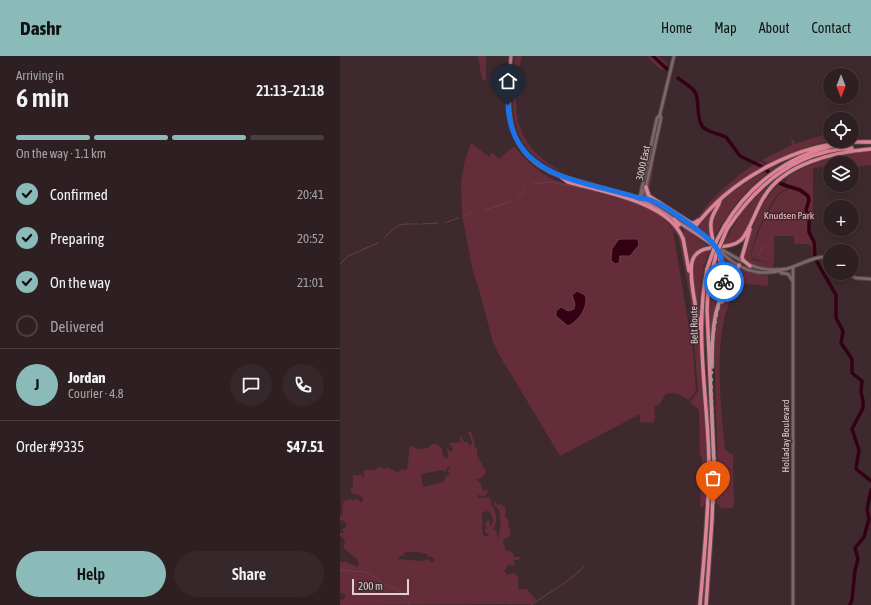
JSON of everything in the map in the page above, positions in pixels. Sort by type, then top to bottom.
[{"type":"highway","points":[[646,187],[649,196],[690,223],[694,223],[720,200],[778,161],[798,152],[827,144],[845,141],[863,142]]},
{"type":"highway","name":"Belt Route","points":[[700,605],[707,519],[709,463],[701,308],[707,269],[717,240],[725,228],[766,180],[801,155],[826,147],[871,142]]},
{"type":"highway","name":"Belt Route","points":[[783,168],[828,152],[846,148],[871,148]]},
{"type":"highway","points":[[702,348],[691,270],[693,259],[702,250],[729,246],[741,239],[748,229],[765,195],[786,175],[807,163],[828,155],[847,150],[871,148]]},
{"type":"highway","points":[[560,176],[568,182],[647,206],[674,224],[679,229],[684,239]]},
{"type":"highway","points":[[711,391],[712,342],[724,278],[722,263],[711,230],[711,222],[720,200]]},
{"type":"highway","points":[[750,266],[743,260],[742,257],[755,213]]},
{"type":"highway","points":[[694,228],[703,216]]},
{"type":"highway","points":[[674,219],[681,228],[693,286]]},
{"type":"highway","name":"Belt Route","points":[[706,605],[714,463],[707,308],[712,271],[725,228]]},
{"type":"highway","points":[[716,316],[740,264]]},
{"type":"main road","points":[[511,56],[508,105],[513,131],[521,147],[533,160],[547,170],[560,176],[639,198],[716,247]]},
{"type":"main road","name":"3000 East","points":[[639,198],[657,118],[660,114],[674,56]]},
{"type":"main road","name":"3000 East","points":[[639,198],[646,187],[661,118],[660,114]]},
{"type":"main road","points":[[646,187],[646,195],[654,202]]},
{"type":"main road","points":[[639,198],[646,198],[654,202],[694,228],[707,238],[723,254],[740,264],[756,272],[788,274],[793,281]]},
{"type":"main road","points":[[775,273],[818,257],[823,257]]},
{"type":"main road","points":[[740,264],[771,270],[791,268]]},
{"type":"main road","name":"Holladay Boulevard","points":[[791,268],[793,281],[793,605]]},
{"type":"main road","points":[[859,278],[871,279]]},
{"type":"green space","points":[[478,56],[486,56],[486,80],[482,80]]},
{"type":"green space","points":[[515,56],[522,56],[516,92],[516,106],[521,130],[526,141],[533,150],[552,166],[565,173],[545,164],[531,153],[522,140],[516,126],[513,110]]},
{"type":"green space","points":[[648,56],[658,56],[667,64],[666,70],[658,67]]},
{"type":"green space","points":[[823,135],[823,143],[799,150],[770,165],[762,160],[792,145],[791,140],[794,140],[794,144]]},
{"type":"green space","points":[[471,143],[489,157],[492,152],[499,159],[514,146],[532,165],[554,180],[637,204],[653,210],[673,224],[681,239],[698,330],[707,461],[705,503],[702,508],[700,507],[702,457],[700,457],[699,410],[690,402],[698,391],[691,303],[679,238],[666,220],[658,214],[667,222],[673,231],[693,351],[696,391],[689,400],[676,393],[666,394],[660,404],[654,407],[655,417],[653,423],[640,422],[640,414],[560,456],[497,351],[492,339],[473,272],[462,214],[461,182],[465,160]]},
{"type":"green space","name":"Knudsen Park","points":[[871,152],[871,165],[859,166],[859,156],[838,156],[848,154]]},
{"type":"green space","points":[[792,157],[767,173],[747,191],[738,201],[714,238],[714,218],[718,206],[723,200],[752,179]]},
{"type":"green space","points":[[760,161],[767,166],[715,201],[696,220],[692,222],[700,215],[716,195],[741,174]]},
{"type":"green space","name":"Knudsen Park","points":[[823,161],[823,167],[813,168],[813,216],[808,216],[809,232],[814,242],[815,256],[813,256],[811,246],[808,244],[794,244],[794,236],[774,236],[774,264],[752,258],[752,252],[757,235],[770,208],[779,195],[789,189],[785,181],[787,180],[786,178]]},
{"type":"green space","points":[[654,165],[649,193],[692,222],[649,195],[648,184]]},
{"type":"green space","points":[[774,181],[775,182],[757,205],[743,235],[738,240],[723,246],[732,228],[744,211],[758,195]]},
{"type":"green space","points":[[779,184],[785,186],[786,189],[778,194],[774,199],[752,247],[751,255],[753,260],[772,263],[774,268],[766,268],[754,265],[743,258],[753,227],[761,209],[766,200]]},
{"type":"green space","points":[[714,208],[711,238],[697,227],[704,217]]},
{"type":"green space","points":[[683,228],[708,246],[693,256],[690,262]]},
{"type":"green space","points":[[710,249],[705,264],[703,264],[704,267],[698,308],[693,282],[693,265],[696,258],[701,253]]},
{"type":"green space","points":[[722,256],[737,267],[727,286]]},
{"type":"green space","points":[[718,259],[722,283],[712,333],[710,327],[710,302]]},
{"type":"green space","points":[[741,268],[753,273],[768,275],[768,286],[737,283],[725,315],[720,348],[720,382],[725,450],[733,455],[734,505],[732,508],[715,509],[722,508],[716,503],[718,470],[715,371],[716,326],[718,313],[723,300],[739,269]]},
{"type":"green space","points":[[468,432],[471,432],[475,445],[474,447],[477,448],[477,455],[486,472],[482,478],[476,479],[481,484],[483,491],[486,489],[489,493],[486,493],[485,496],[477,495],[479,498],[489,497],[491,500],[496,519],[496,524],[493,529],[496,530],[498,538],[500,517],[499,510],[494,505],[494,501],[498,505],[501,504],[506,509],[505,517],[509,520],[508,526],[511,532],[508,538],[505,538],[503,542],[506,551],[508,550],[514,557],[521,557],[518,560],[513,560],[515,565],[513,566],[509,564],[504,571],[507,575],[514,573],[518,577],[518,589],[527,589],[536,600],[533,604],[340,605],[340,600],[346,597],[343,593],[340,593],[340,562],[346,562],[357,567],[359,564],[357,559],[343,548],[345,542],[343,537],[340,536],[340,533],[344,533],[342,530],[346,527],[346,523],[342,520],[340,521],[340,516],[343,514],[342,507],[344,503],[342,501],[350,499],[354,501],[356,498],[361,503],[364,499],[357,494],[351,493],[351,488],[353,487],[353,475],[362,475],[364,479],[364,470],[376,470],[378,467],[386,469],[386,467],[397,472],[399,472],[400,469],[407,470],[410,445],[419,449],[428,448],[432,444],[436,444],[442,448],[442,453],[446,459],[448,457],[447,448],[451,452],[453,449],[449,443],[461,442],[460,438],[462,436],[464,442],[467,441],[471,447],[472,442]],"holes":[[[448,467],[450,468],[448,471],[450,476],[447,475],[443,482],[423,487],[421,474],[442,470],[445,472]],[[487,511],[492,517],[493,522],[490,526],[490,520],[486,522],[485,526],[488,528],[485,529],[485,532],[489,534],[488,536],[484,536],[482,530],[483,518],[481,513]],[[406,552],[426,553],[429,557],[433,557],[435,561],[432,562],[428,559],[421,561],[398,559],[400,556],[407,556],[403,554]]]},
{"type":"shaded area","points":[[638,239],[639,245],[630,256],[620,256],[619,263],[615,264],[611,260],[612,249],[618,240]]},
{"type":"shaded area","points":[[577,291],[585,295],[586,304],[576,321],[568,326],[556,316],[556,311],[561,307],[568,311],[574,309],[575,304],[572,295]]},
{"type":"waterway","points":[[653,56],[667,69]]},
{"type":"waterway","points":[[678,78],[692,88],[696,94],[700,122],[705,129],[726,137],[740,156],[763,167],[781,184],[800,190],[808,196],[809,200],[806,210],[809,218],[809,232],[814,242],[815,256]]},
{"type":"waterway","points":[[533,184],[551,182],[586,189]]},
{"type":"waterway","points":[[517,198],[521,196],[524,190]]},
{"type":"waterway","points":[[485,210],[511,201]]},
{"type":"waterway","points":[[463,218],[472,211]]},
{"type":"waterway","points":[[445,223],[458,218]]},
{"type":"waterway","points":[[422,224],[438,223]]},
{"type":"waterway","points":[[384,238],[399,225],[419,224]]},
{"type":"waterway","points":[[340,264],[348,256],[378,243]]},
{"type":"waterway","points":[[758,254],[762,251],[761,248],[765,245]]},
{"type":"waterway","points":[[816,260],[836,295],[836,318],[843,331],[841,343],[852,359],[852,373],[862,381],[861,392],[863,408],[852,429],[859,450],[856,469],[871,481]]},
{"type":"waterway","points":[[850,605],[858,559],[855,548],[864,537],[869,519],[867,509],[871,490]]},
{"type":"waterway","points":[[531,605],[566,582],[584,567]]},
{"type":"waterway","points":[[340,570],[364,572],[372,575],[389,587],[397,589],[403,594],[410,605]]},
{"type":"way so far","points":[[713,502],[714,463],[711,391],[712,342],[724,282]]},
{"type":"route","points":[[508,105],[510,120],[515,136],[525,152],[533,160],[550,172],[560,176],[639,198],[646,198],[660,205],[707,238],[716,247],[722,263],[724,282]]}]
